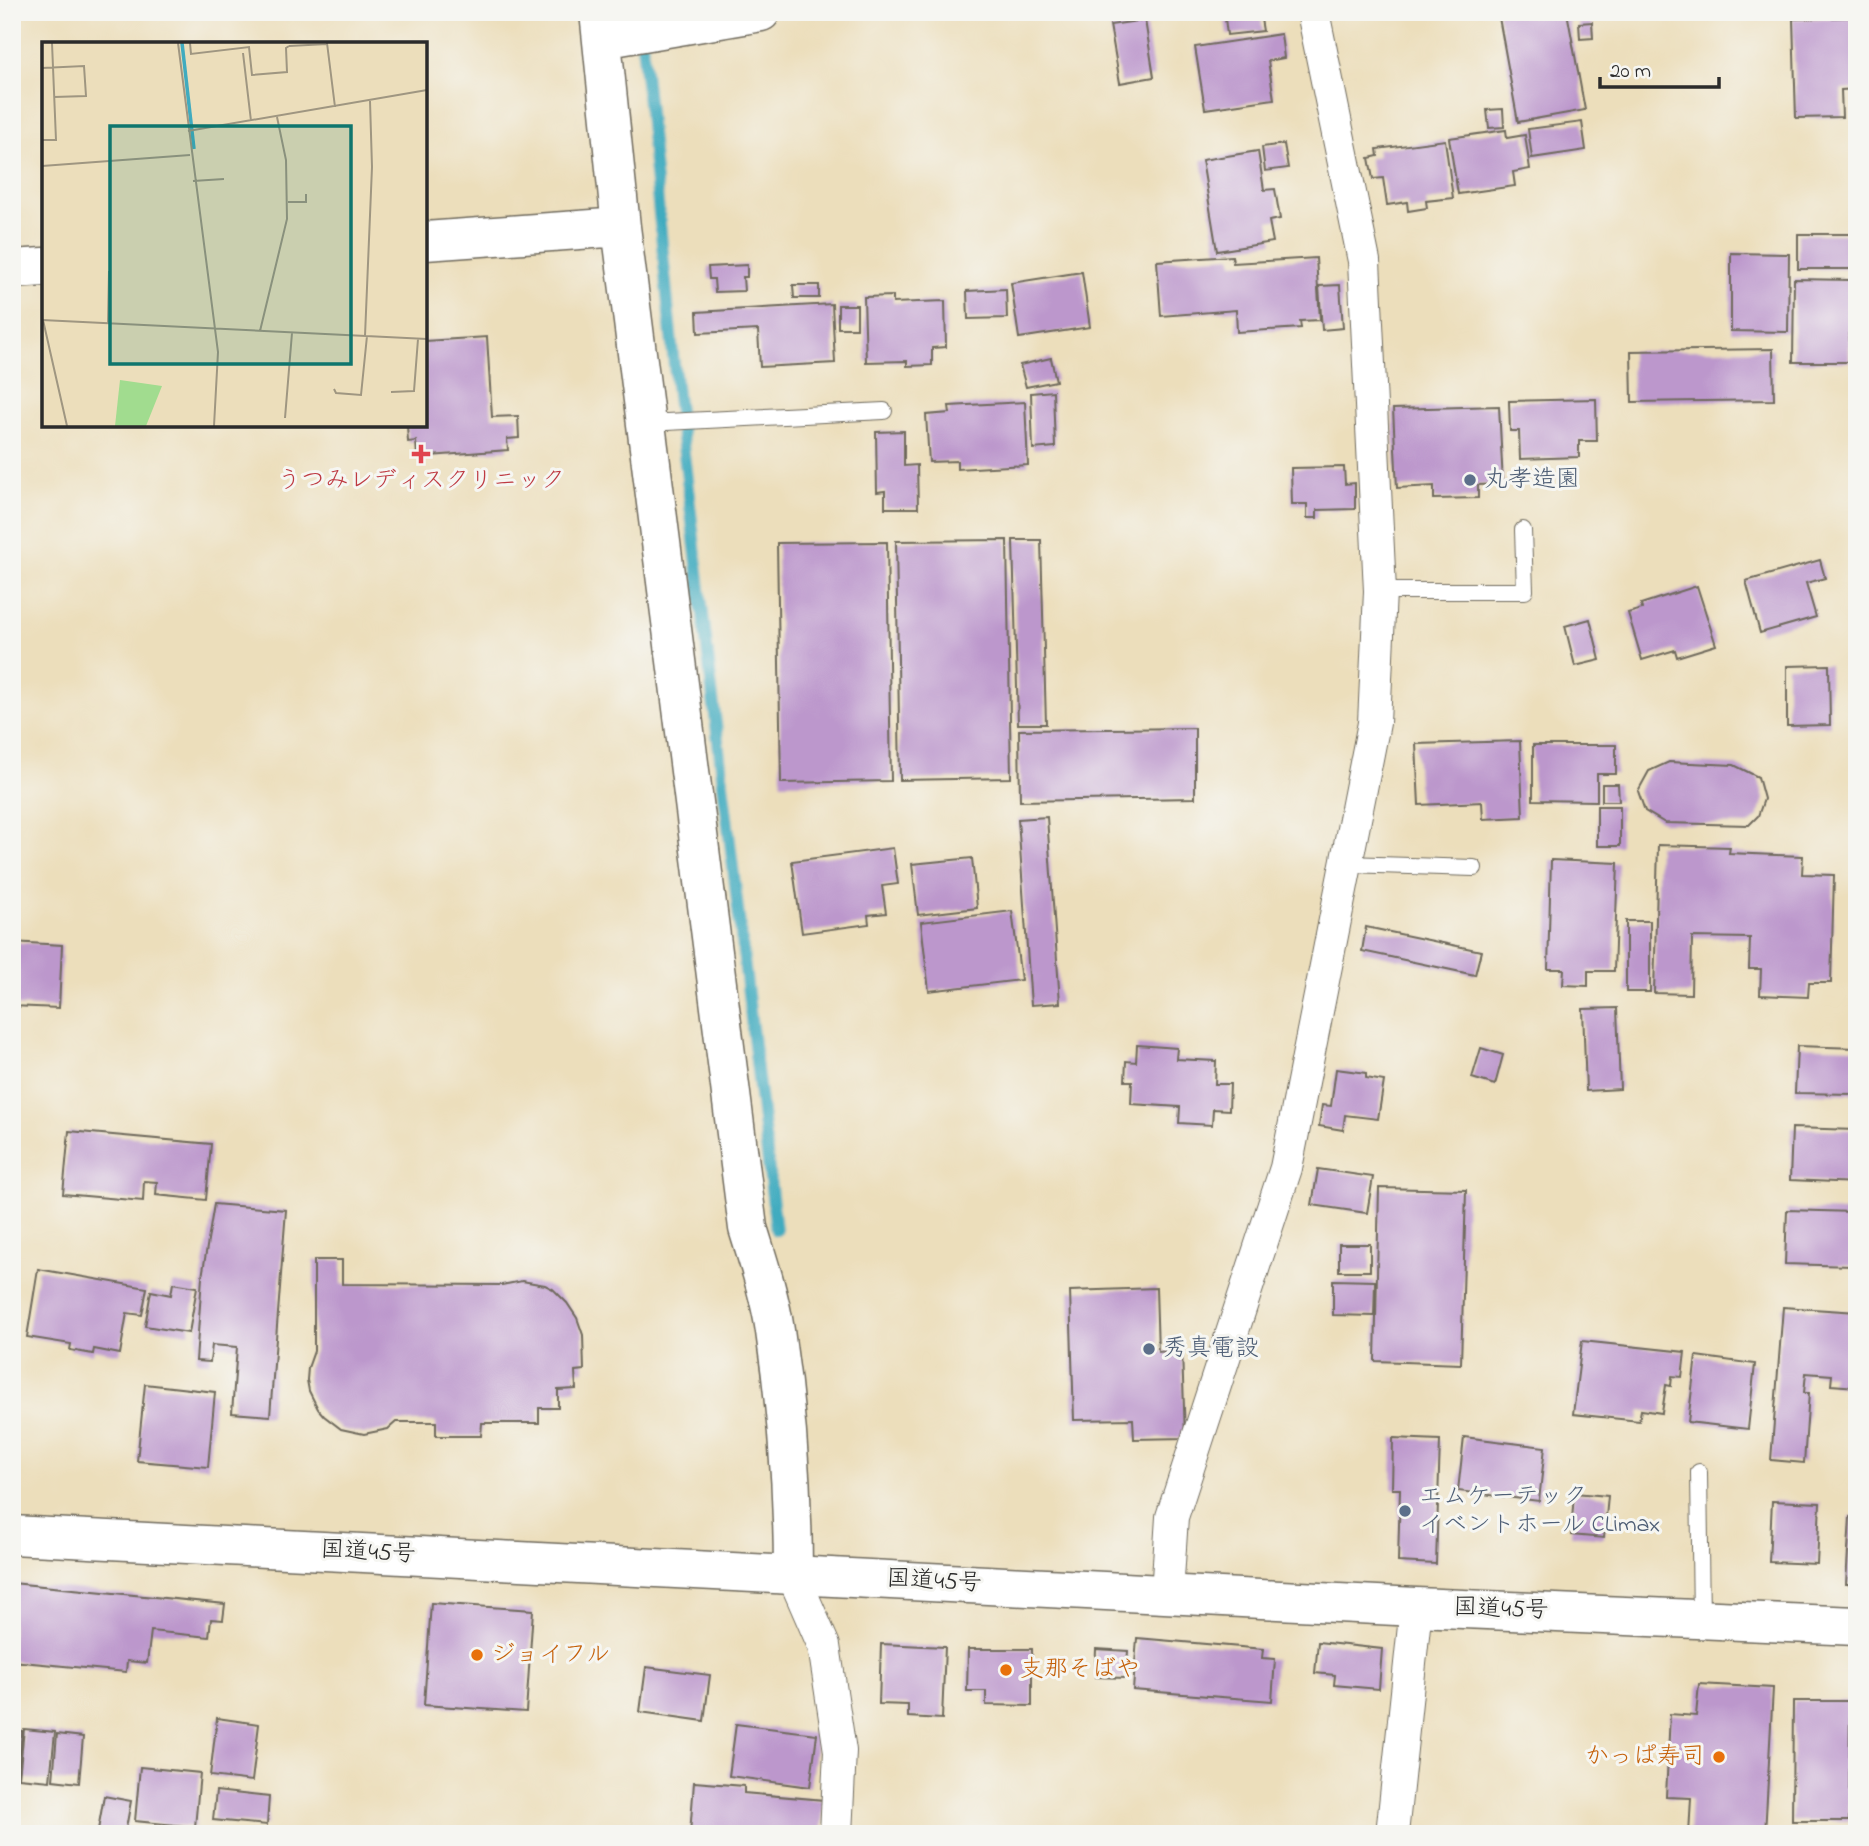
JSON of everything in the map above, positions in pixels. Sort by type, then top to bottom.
[{"type":"main road","points":[[761,12],[601,26],[621,228],[748,1228],[775,1329],[793,1496],[793,1575]]},
{"type":"main road","points":[[427,241],[621,228]]},
{"type":"main road","points":[[12,269],[42,267]]},
{"type":"main road","name":"国道45号","points":[[12,1535],[1416,1607],[1857,1626]]},
{"type":"street","points":[[1167,1594],[1172,1517],[1286,1168],[1374,723],[1380,591],[1364,261],[1313,12]]},
{"type":"street","points":[[793,1575],[824,1646],[840,1751],[836,1834]]},
{"type":"street","points":[[1392,1834],[1416,1607]]},
{"type":"lane","points":[[646,423],[884,411]]},
{"type":"lane","points":[[1380,591],[1525,591],[1523,530]]},
{"type":"lane","points":[[1346,864],[1474,868]]},
{"type":"lane","points":[[1699,1472],[1701,1619]]},
{"type":"building","points":[[1498,12],[1567,12],[1585,110],[1518,122]]},
{"type":"building","points":[[1260,13],[1263,31],[1227,35],[1225,18]]},
{"type":"building","points":[[1857,17],[1857,89],[1841,90],[1842,117],[1796,118],[1793,19]]},
{"type":"building","points":[[1145,20],[1154,77],[1120,83],[1110,25]]},
{"type":"building","points":[[1592,22],[1593,38],[1580,39],[1579,23]]},
{"type":"building","points":[[1281,34],[1284,58],[1268,61],[1274,99],[1205,109],[1195,47]]},
{"type":"building","points":[[1503,109],[1504,127],[1489,128],[1487,110]]},
{"type":"building","points":[[1582,122],[1586,150],[1532,158],[1528,129]]},
{"type":"building","points":[[1506,130],[1507,138],[1525,135],[1530,169],[1513,172],[1515,186],[1458,194],[1449,138]]},
{"type":"building","points":[[1445,140],[1453,198],[1426,201],[1427,208],[1408,211],[1407,202],[1387,205],[1383,178],[1373,179],[1369,158],[1378,156],[1377,149]]},
{"type":"building","points":[[1284,144],[1288,168],[1265,171],[1262,147]]},
{"type":"building","points":[[1258,151],[1264,190],[1275,189],[1280,219],[1269,221],[1273,242],[1217,251],[1202,160]]},
{"type":"building","points":[[1798,234],[1857,234],[1857,269],[1798,269]]},
{"type":"building","points":[[1731,253],[1789,254],[1788,332],[1731,331]]},
{"type":"building","points":[[1232,256],[1233,263],[1316,258],[1320,320],[1300,321],[1301,328],[1237,332],[1236,310],[1161,316],[1157,261]]},
{"type":"building","points":[[747,265],[747,277],[743,277],[744,291],[715,292],[714,279],[709,279],[708,267]]},
{"type":"building","points":[[1082,272],[1090,327],[1019,338],[1011,283]]},
{"type":"building","points":[[1794,279],[1851,280],[1849,362],[1793,362]]},
{"type":"building","points":[[793,285],[819,285],[819,298],[794,298]]},
{"type":"building","points":[[1340,285],[1343,328],[1322,330],[1319,286]]},
{"type":"building","points":[[1006,289],[1007,318],[968,319],[967,291]]},
{"type":"building","points":[[893,296],[893,303],[945,301],[946,347],[932,348],[932,365],[907,366],[907,361],[866,362],[864,297]]},
{"type":"building","points":[[832,304],[835,363],[760,367],[758,330],[698,333],[697,312]]},
{"type":"building","points":[[838,305],[857,305],[857,328],[838,328]]},
{"type":"building","points":[[487,337],[492,417],[518,416],[519,438],[507,439],[508,450],[417,457],[416,441],[408,442],[407,427],[427,427],[427,341]]},
{"type":"building","points":[[1773,349],[1774,400],[1632,402],[1631,351]]},
{"type":"building","points":[[1051,358],[1056,381],[1026,387],[1020,365]]},
{"type":"building","points":[[1053,391],[1055,447],[1033,449],[1031,393]]},
{"type":"building","points":[[1596,399],[1597,441],[1579,441],[1579,457],[1520,459],[1519,431],[1510,431],[1509,401]]},
{"type":"building","points":[[1025,402],[1028,465],[957,469],[957,461],[929,462],[926,415],[950,413],[949,406]]},
{"type":"building","points":[[1499,406],[1503,484],[1478,485],[1478,498],[1434,499],[1434,486],[1397,488],[1393,409]]},
{"type":"building","points":[[904,431],[904,466],[917,465],[918,508],[885,508],[885,491],[877,492],[876,432]]},
{"type":"building","points":[[1344,467],[1345,484],[1355,483],[1355,509],[1317,510],[1317,518],[1307,518],[1307,504],[1292,504],[1291,468]]},
{"type":"building","points":[[1007,540],[1011,778],[900,780],[896,541]]},
{"type":"building","points":[[1013,540],[1041,540],[1046,724],[1018,724]]},
{"type":"building","points":[[887,542],[891,781],[781,783],[777,543]]},
{"type":"building","points":[[1820,560],[1825,578],[1806,583],[1816,617],[1760,633],[1746,581]]},
{"type":"building","points":[[1697,586],[1716,645],[1677,657],[1675,650],[1642,660],[1628,613],[1642,609],[1641,604]]},
{"type":"building","points":[[1590,619],[1600,660],[1575,666],[1565,626]]},
{"type":"building","points":[[1829,665],[1830,725],[1787,726],[1787,666]]},
{"type":"building","points":[[1195,728],[1195,798],[1020,801],[1019,730]]},
{"type":"building","points":[[1520,741],[1523,817],[1483,819],[1482,802],[1419,805],[1416,744]]},
{"type":"building","points":[[1533,745],[1616,745],[1616,774],[1597,774],[1597,801],[1533,800]]},
{"type":"building","points":[[1669,762],[1734,765],[1758,777],[1764,799],[1758,816],[1749,825],[1665,823],[1645,811],[1638,791],[1649,771]]},
{"type":"building","points":[[1602,784],[1618,784],[1619,801],[1602,801]]},
{"type":"building","points":[[1597,806],[1620,806],[1620,846],[1597,846]]},
{"type":"building","points":[[1047,817],[1060,1003],[1031,1005],[1018,819]]},
{"type":"building","points":[[1658,845],[1730,847],[1729,853],[1803,856],[1802,874],[1834,875],[1831,983],[1809,983],[1808,997],[1760,995],[1761,969],[1749,969],[1750,938],[1692,937],[1691,994],[1654,993]]},
{"type":"building","points":[[893,848],[898,884],[882,886],[886,913],[868,915],[869,924],[802,933],[792,861]]},
{"type":"building","points":[[972,858],[977,908],[918,915],[912,864]]},
{"type":"building","points":[[1551,860],[1618,863],[1614,971],[1588,971],[1588,986],[1563,985],[1564,969],[1548,969]]},
{"type":"building","points":[[1012,911],[1021,980],[929,991],[921,922]]},
{"type":"building","points":[[1626,921],[1650,921],[1650,992],[1626,992]]},
{"type":"building","points":[[1366,927],[1481,951],[1475,975],[1362,951]]},
{"type":"building","points":[[12,942],[62,945],[59,1008],[12,1006]]},
{"type":"building","points":[[1617,1008],[1620,1089],[1586,1091],[1583,1009]]},
{"type":"building","points":[[1137,1045],[1177,1048],[1176,1059],[1216,1061],[1215,1084],[1230,1084],[1229,1110],[1213,1109],[1212,1125],[1179,1123],[1180,1107],[1131,1104],[1132,1081],[1125,1081],[1126,1061],[1136,1062]]},
{"type":"building","points":[[1797,1046],[1856,1048],[1854,1094],[1795,1093]]},
{"type":"building","points":[[1481,1048],[1503,1055],[1495,1085],[1472,1078]]},
{"type":"building","points":[[1336,1069],[1366,1073],[1366,1078],[1384,1081],[1378,1119],[1345,1115],[1343,1130],[1319,1126],[1322,1105],[1331,1106]]},
{"type":"building","points":[[1792,1128],[1857,1130],[1857,1183],[1790,1180]]},
{"type":"building","points":[[69,1131],[211,1144],[206,1200],[156,1195],[157,1182],[144,1181],[143,1201],[63,1194]]},
{"type":"building","points":[[1318,1169],[1373,1177],[1367,1213],[1312,1205]]},
{"type":"building","points":[[1379,1188],[1466,1190],[1461,1364],[1375,1361]]},
{"type":"building","points":[[214,1204],[286,1210],[270,1416],[232,1413],[237,1347],[212,1345],[210,1362],[196,1361],[202,1277]]},
{"type":"building","points":[[1787,1210],[1854,1212],[1852,1266],[1785,1264]]},
{"type":"building","points":[[1339,1244],[1370,1244],[1370,1271],[1339,1271]]},
{"type":"building","points":[[314,1260],[342,1260],[342,1284],[502,1285],[522,1281],[545,1285],[567,1303],[577,1318],[583,1335],[584,1370],[575,1371],[576,1389],[558,1390],[558,1408],[539,1408],[539,1423],[482,1423],[481,1436],[436,1436],[436,1422],[396,1422],[388,1429],[364,1434],[341,1429],[318,1409],[307,1380],[314,1351]]},
{"type":"building","points":[[38,1269],[147,1288],[142,1315],[127,1313],[120,1354],[94,1349],[93,1354],[70,1350],[71,1344],[27,1337]]},
{"type":"building","points":[[1333,1280],[1375,1281],[1374,1316],[1333,1315]]},
{"type":"building","points":[[173,1283],[197,1287],[189,1333],[145,1326],[151,1291],[171,1295]]},
{"type":"building","points":[[1156,1288],[1158,1352],[1182,1350],[1185,1438],[1134,1439],[1133,1419],[1074,1420],[1070,1291]]},
{"type":"building","points":[[1783,1307],[1857,1312],[1857,1387],[1831,1385],[1832,1375],[1806,1373],[1804,1393],[1809,1393],[1804,1463],[1771,1460]]},
{"type":"building","points":[[1582,1341],[1685,1352],[1682,1377],[1672,1376],[1671,1386],[1666,1385],[1662,1413],[1641,1410],[1639,1421],[1573,1414]]},
{"type":"building","points":[[1696,1356],[1755,1364],[1748,1429],[1688,1422]]},
{"type":"building","points":[[145,1384],[215,1392],[208,1467],[137,1461]]},
{"type":"building","points":[[1464,1437],[1545,1447],[1539,1501],[1458,1491]]},
{"type":"building","points":[[1393,1438],[1440,1440],[1436,1564],[1398,1562],[1400,1489],[1392,1489]]},
{"type":"building","points":[[1574,1493],[1608,1496],[1604,1538],[1571,1535]]},
{"type":"building","points":[[1772,1501],[1820,1503],[1817,1564],[1769,1562]]},
{"type":"building","points":[[1850,1517],[1857,1518],[1857,1584],[1846,1584]]},
{"type":"building","points":[[12,1583],[225,1604],[223,1620],[211,1619],[209,1637],[151,1631],[147,1663],[127,1661],[126,1672],[12,1661]]},
{"type":"building","points":[[431,1603],[533,1610],[526,1712],[424,1705]]},
{"type":"building","points":[[1137,1638],[1263,1649],[1262,1658],[1275,1659],[1272,1701],[1133,1690]]},
{"type":"building","points":[[1318,1642],[1382,1649],[1379,1689],[1334,1685],[1335,1675],[1315,1673]]},
{"type":"building","points":[[881,1644],[945,1647],[942,1719],[908,1717],[908,1705],[879,1704]]},
{"type":"building","points":[[968,1649],[1032,1649],[1032,1706],[986,1705],[986,1691],[967,1691]]},
{"type":"building","points":[[1096,1649],[1128,1651],[1126,1678],[1095,1677]]},
{"type":"building","points":[[646,1667],[710,1675],[704,1721],[640,1712]]},
{"type":"building","name":"かっぱ寿司","points":[[1699,1684],[1773,1688],[1765,1834],[1689,1834],[1691,1798],[1666,1797],[1670,1714],[1696,1716]]},
{"type":"building","points":[[1793,1701],[1850,1701],[1849,1821],[1792,1821]]},
{"type":"building","points":[[217,1718],[259,1724],[252,1781],[210,1776]]},
{"type":"building","points":[[736,1724],[817,1734],[810,1787],[729,1776]]},
{"type":"building","points":[[24,1729],[55,1732],[50,1781],[19,1778]]},
{"type":"building","points":[[12,1730],[22,1731],[17,1778],[12,1778]]},
{"type":"building","points":[[57,1734],[83,1737],[79,1783],[53,1780]]},
{"type":"building","points":[[140,1767],[200,1773],[195,1827],[135,1821]]},
{"type":"building","points":[[694,1782],[744,1786],[744,1793],[824,1800],[821,1834],[690,1834]]},
{"type":"building","points":[[216,1791],[269,1797],[267,1825],[213,1820]]},
{"type":"building","points":[[104,1796],[131,1801],[125,1834],[98,1830]]},
{"type":"waterway","points":[[639,12],[677,395],[776,1230]]},
{"type":"place","name":"うつみレディスクリニック","points":[[421,454]]},
{"type":"place","name":"丸孝造園","points":[[1470,480]]},
{"type":"place","name":"秀真電設","points":[[1149,1349]]},
{"type":"place","name":"エムケーテック イベントホール CLimax","points":[[1405,1511]]},
{"type":"place","name":"ジョイフル","points":[[477,1655]]},
{"type":"place","name":"支那そばや","points":[[1006,1670]]},
{"type":"place","name":"かっぱ寿司","points":[[1719,1757]]}]
